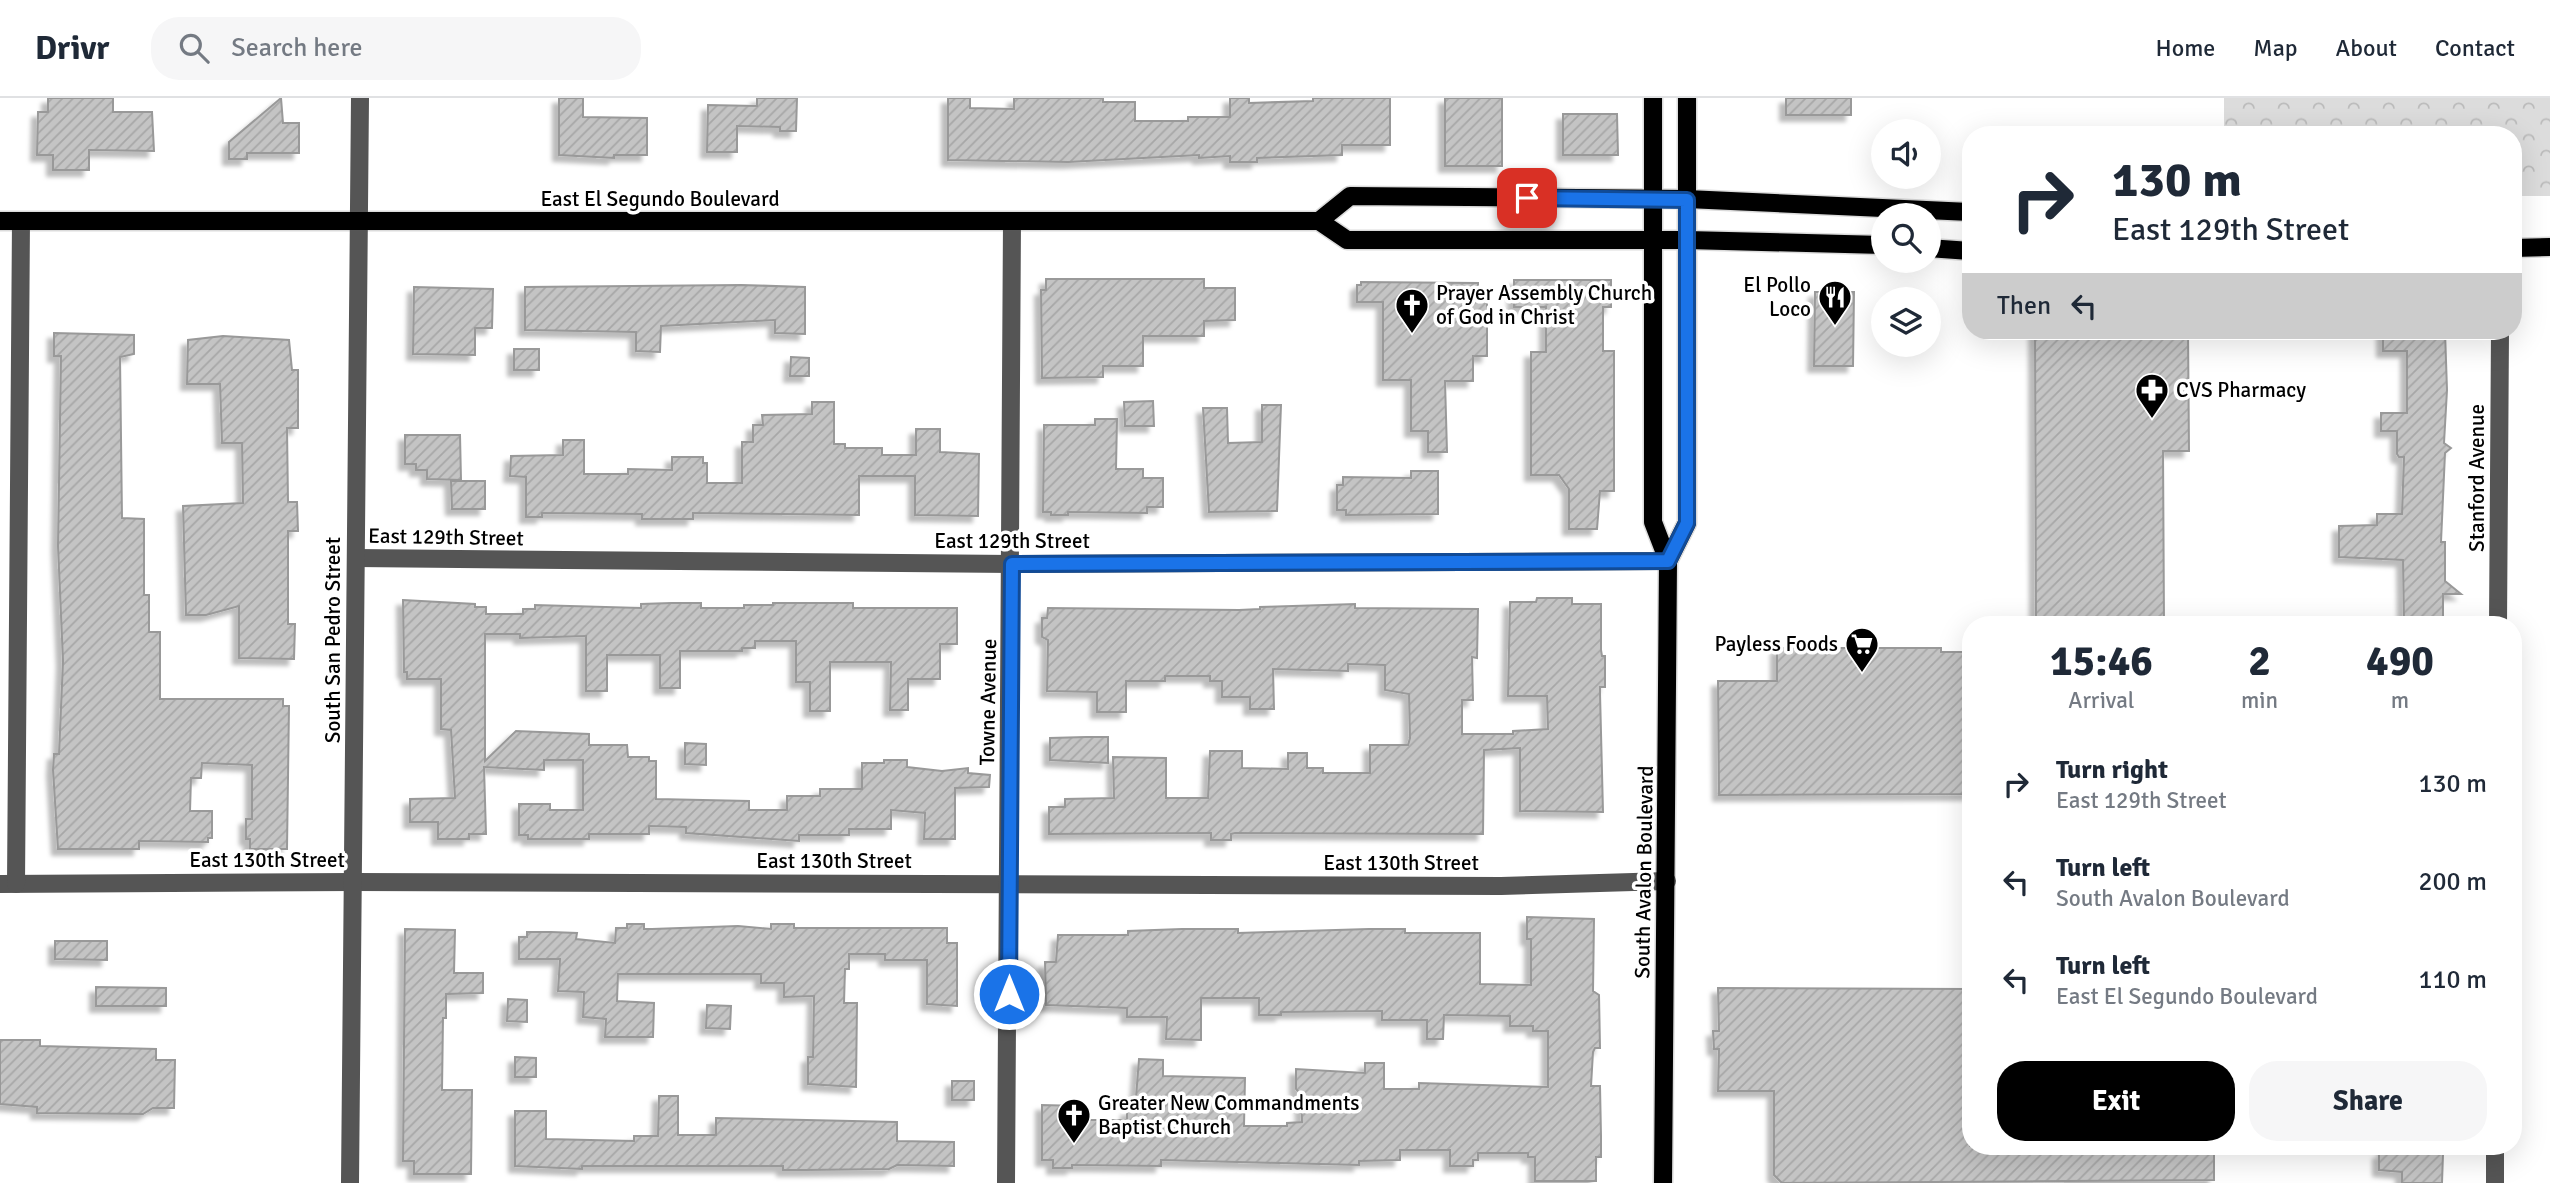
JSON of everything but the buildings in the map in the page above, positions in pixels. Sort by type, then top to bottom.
[{"type":"main road","name":"South Avalon Boulevard","points":[[1653,98],[1653,522],[1668,561],[1663,1183]]},
{"type":"main road","name":"South Avalon Boulevard","points":[[1668,561],[1687,523],[1687,98]]},
{"type":"main road","points":[[1871,245],[1687,240],[1347,240],[1319,221],[1350,196],[1652,199],[1962,212]]},
{"type":"main road","name":"East El Segundo Boulevard","points":[[0,221],[1319,221]]},
{"type":"main road","points":[[2522,248],[2550,247]]},
{"type":"main road","points":[[1941,249],[1962,250]]},
{"type":"street","name":"South San Pedro Street","points":[[350,1183],[360,98]]},
{"type":"street","points":[[8,884],[21,221]]},
{"type":"street","name":"Towne Avenue","points":[[1006,1183],[1012,564],[1012,221]]},
{"type":"street","name":"Stanford Avenue","points":[[2498,616],[2500,340]]},
{"type":"street","name":"East 129th Street","points":[[356,558],[1012,564],[1668,561]]},
{"type":"street","name":"East 130th Street","points":[[8,884],[354,882],[1501,886],[1667,881]]},
{"type":"street","points":[[2495,1155],[2495,1183]]},
{"type":"green space","points":[[2224,98],[2550,98],[2550,196],[2522,196],[2522,126],[2224,126]]},
{"type":"place","name":"El Pollo Loco","points":[[1835,327]]},
{"type":"place","name":"Prayer Assembly Church of God in Christ","points":[[1412,335]]},
{"type":"place","name":"CVS Pharmacy","points":[[2152,420]]},
{"type":"place","name":"Payless Foods","points":[[1862,674]]},
{"type":"place","name":"Greater New Commandments Baptist Church","points":[[1074,1145]]},
{"type":"route","points":[[1009,994],[1012,564],[1500,564],[1668,561],[1687,523],[1687,200],[1527,198]]}]
